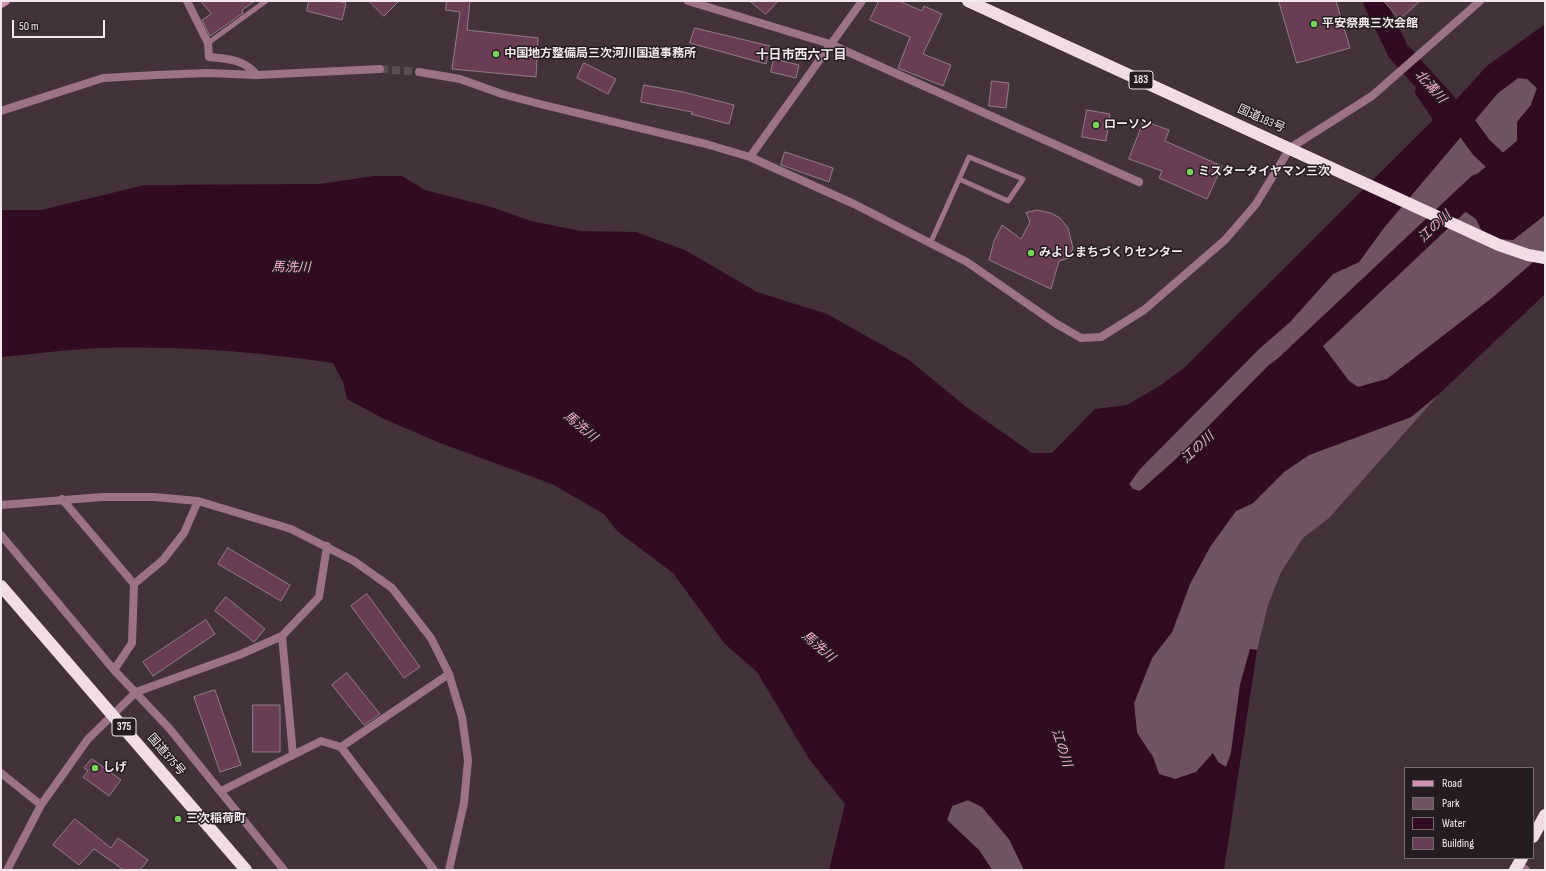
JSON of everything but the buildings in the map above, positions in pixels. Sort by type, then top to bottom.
[{"type":"highway","name":"国道183号","points":[[968,1],[1499,245],[1528,255],[1545,258]]},
{"type":"highway","name":"国道375号","points":[[1,586],[246,870]]},
{"type":"highway","points":[[1534,835],[1545,815]]},
{"type":"street","points":[[1,4],[6,1]]},
{"type":"street","points":[[187,1],[208,43],[209,57],[238,60],[250,67],[257,75]]},
{"type":"street","points":[[688,1],[830,44],[1139,182]]},
{"type":"street","points":[[750,157],[862,1]]},
{"type":"street","points":[[419,72],[460,79],[502,94],[544,106],[706,144],[750,157],[854,204],[967,262],[1055,323],[1082,338],[1101,337],[1144,310],[1225,240],[1256,204],[1290,148],[1372,96],[1480,1]]},
{"type":"street","points":[[1,110],[103,78],[207,73],[257,75],[380,69]]},
{"type":"street","points":[[1,505],[102,497],[154,497],[198,501],[291,529],[354,561],[392,588],[431,638],[449,674],[462,717],[468,760],[464,803],[449,870]]},
{"type":"street","points":[[62,499],[134,584],[132,643],[114,670]]},
{"type":"street","points":[[134,584],[163,560],[184,532],[198,501]]},
{"type":"street","points":[[1,535],[114,670],[136,692],[221,790],[284,870]]},
{"type":"street","points":[[7,870],[41,806],[88,738],[136,692],[239,655],[282,636],[319,597],[327,546]]},
{"type":"street","points":[[282,636],[293,755]]},
{"type":"street","points":[[341,747],[449,674]]},
{"type":"street","points":[[221,790],[321,741],[341,747],[434,870]]},
{"type":"street","points":[[1,773],[41,806]]},
{"type":"lane","points":[[208,43],[266,1]]},
{"type":"lane","points":[[930,244],[969,156],[1023,179],[1008,201],[959,179]]},
{"type":"green space","points":[[1518,78],[1527,79],[1537,88],[1531,105],[1517,122],[1517,141],[1487,167],[1455,204],[1476,219],[1513,240],[1545,215],[1545,252],[1492,298],[1387,379],[1358,387],[1349,381],[1322,345],[1303,340],[1269,365],[1175,460],[1140,491],[1133,489],[1129,484],[1140,469],[1259,349],[1290,322],[1333,274],[1359,262],[1383,229],[1498,93]]},
{"type":"green space","points":[[1439,394],[1329,518],[1303,538],[1281,572],[1268,605],[1257,650],[1250,649],[1240,685],[1231,753],[1226,768],[1218,762],[1213,753],[1197,772],[1175,779],[1159,774],[1153,757],[1137,733],[1134,703],[1152,658],[1172,632],[1190,584],[1210,547],[1236,511],[1253,503],[1284,472],[1309,455],[1411,417]]},
{"type":"green space","points":[[968,800],[982,807],[1009,839],[1024,870],[992,870],[979,850],[947,820],[952,806]]},
{"type":"water","name":"馬洗川","points":[[1545,24],[1545,215],[1513,240],[1485,238],[1476,219],[1455,204],[1455,192],[1517,141],[1517,122],[1531,105],[1537,88],[1527,79],[1518,78],[1498,93],[1383,229],[1359,262],[1333,274],[1290,322],[1259,349],[1140,469],[1129,484],[1133,489],[1140,491],[1175,460],[1269,365],[1303,340],[1322,345],[1349,381],[1358,387],[1387,379],[1492,298],[1545,252],[1545,294],[1439,394],[1411,417],[1309,455],[1284,472],[1253,503],[1236,511],[1210,547],[1190,584],[1172,632],[1152,658],[1134,703],[1137,733],[1153,757],[1159,774],[1175,779],[1196,772],[1213,753],[1218,762],[1226,767],[1231,753],[1240,685],[1250,649],[1257,650],[1224,870],[1024,870],[1009,839],[982,807],[968,800],[952,806],[947,820],[979,850],[992,870],[829,870],[845,804],[809,759],[757,672],[725,644],[673,573],[617,531],[604,514],[552,484],[440,443],[384,419],[347,399],[343,382],[333,363],[247,353],[162,348],[65,350],[1,357],[1,210],[41,210],[145,185],[319,184],[374,176],[402,176],[425,190],[491,207],[531,221],[581,231],[636,232],[685,250],[757,292],[827,314],[909,360],[965,406],[1032,453],[1052,453],[1095,409],[1127,405],[1161,385],[1185,367],[1433,120],[1415,93],[1416,83],[1424,77],[1431,81],[1453,103],[1487,66]]},
{"type":"waterway","name":"北溝川","points":[[1374,1],[1398,51],[1465,125],[1481,147],[1499,164]]},
{"type":"waterway","name":"江の川","points":[[1289,363],[1478,185]]},
{"type":"tunnel","points":[[380,69],[419,72]]},
{"type":"place","name":"平安祭典三次会館","points":[[1314,24]]},
{"type":"place","name":"中国地方整備局三次河川国道事務所","points":[[496,54]]},
{"type":"place","name":"ローソン","points":[[1096,125]]},
{"type":"place","name":"ミスタータイヤマン三次","points":[[1190,172]]},
{"type":"place","name":"みよしまちづくりセンター","points":[[1031,253]]},
{"type":"place","name":"しげ","points":[[95,768]]},
{"type":"place","name":"三次稲荷町","points":[[178,819]]},
{"type":"district","name":"十日市西六丁目","points":[[801,56]]}]
